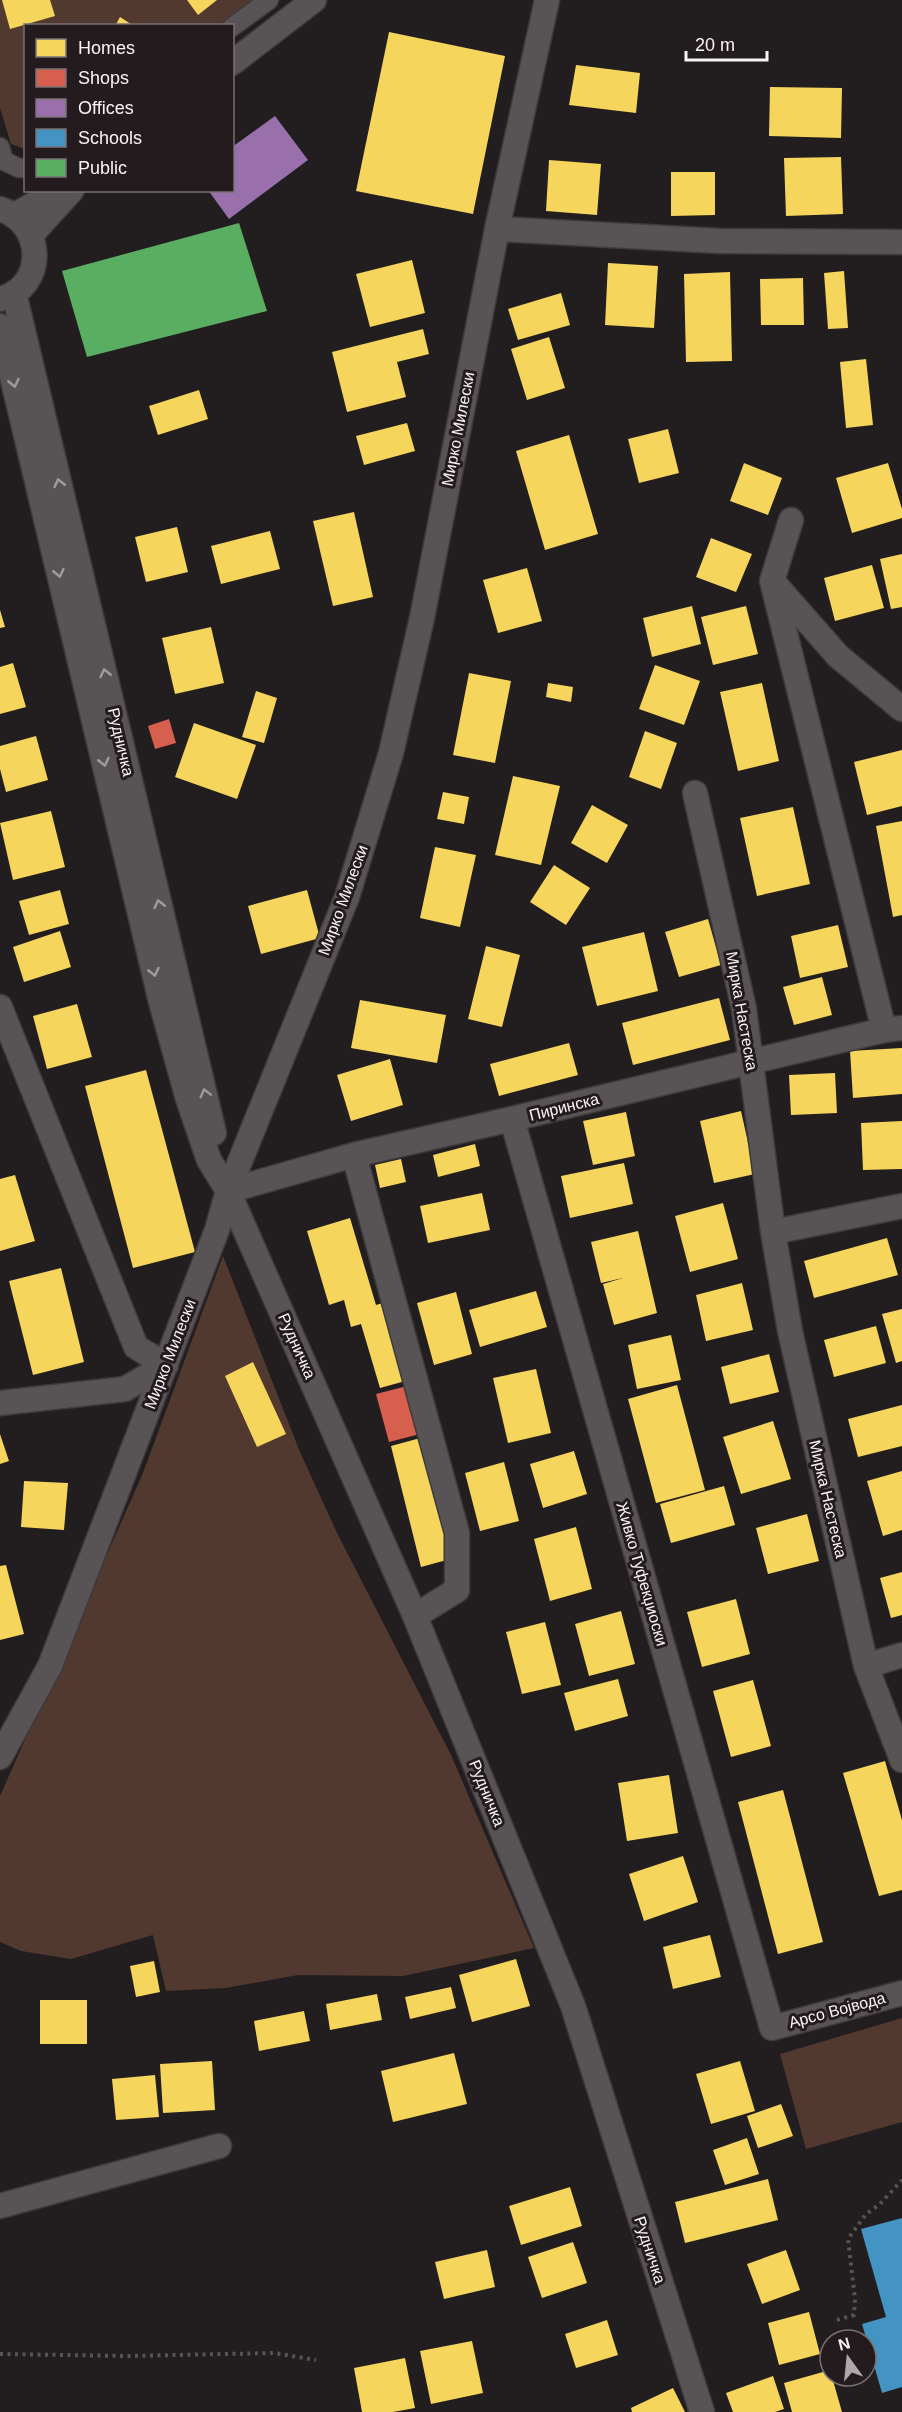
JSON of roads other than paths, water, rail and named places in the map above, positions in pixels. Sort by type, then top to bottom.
[{"type":"street","points":[[234,26],[269,0]]},
{"type":"street","points":[[234,61],[314,0]]},
{"type":"street","name":"Мирко Милески","points":[[0,1757],[50,1666],[217,1230],[228,1191],[347,897],[392,753],[422,618],[497,229],[547,0]]},
{"type":"street","points":[[0,147],[4,161],[24,168]]},
{"type":"street","points":[[7,212],[54,192]]},
{"type":"street","points":[[32,235],[70,192]]},
{"type":"street","points":[[7,212],[25,224],[32,235],[35,248],[33,267],[24,284],[7,296]]},
{"type":"street","points":[[497,229],[720,241],[902,242]]},
{"type":"street","name":"Рудничка","points":[[7,296],[228,1191]]},
{"type":"street","name":"Рудничка","points":[[0,326],[161,1002],[188,1099],[209,1160],[228,1191],[415,1616],[573,2006],[702,2412]]},
{"type":"street","points":[[791,520],[772,581],[893,1029]]},
{"type":"street","points":[[772,581],[838,656],[902,709]]},
{"type":"street","name":"Мирка Настеска","points":[[696,793],[744,1010],[773,1232],[790,1331],[866,1666],[902,1760]]},
{"type":"street","points":[[0,1007],[136,1347],[166,1365],[125,1389],[0,1403]]},
{"type":"street","name":"Пиринска","points":[[228,1191],[354,1155],[893,1029]]},
{"type":"street","name":"Живко Туфекџиоски","points":[[512,1119],[772,2028]]},
{"type":"street","points":[[354,1155],[457,1533],[457,1590],[415,1616]]},
{"type":"street","points":[[773,1232],[902,1206]]},
{"type":"street","points":[[866,1666],[902,1655]]},
{"type":"street","name":"Арсо Војвода","points":[[772,2028],[902,1993]]},
{"type":"street","points":[[0,2206],[219,2146]]}]
